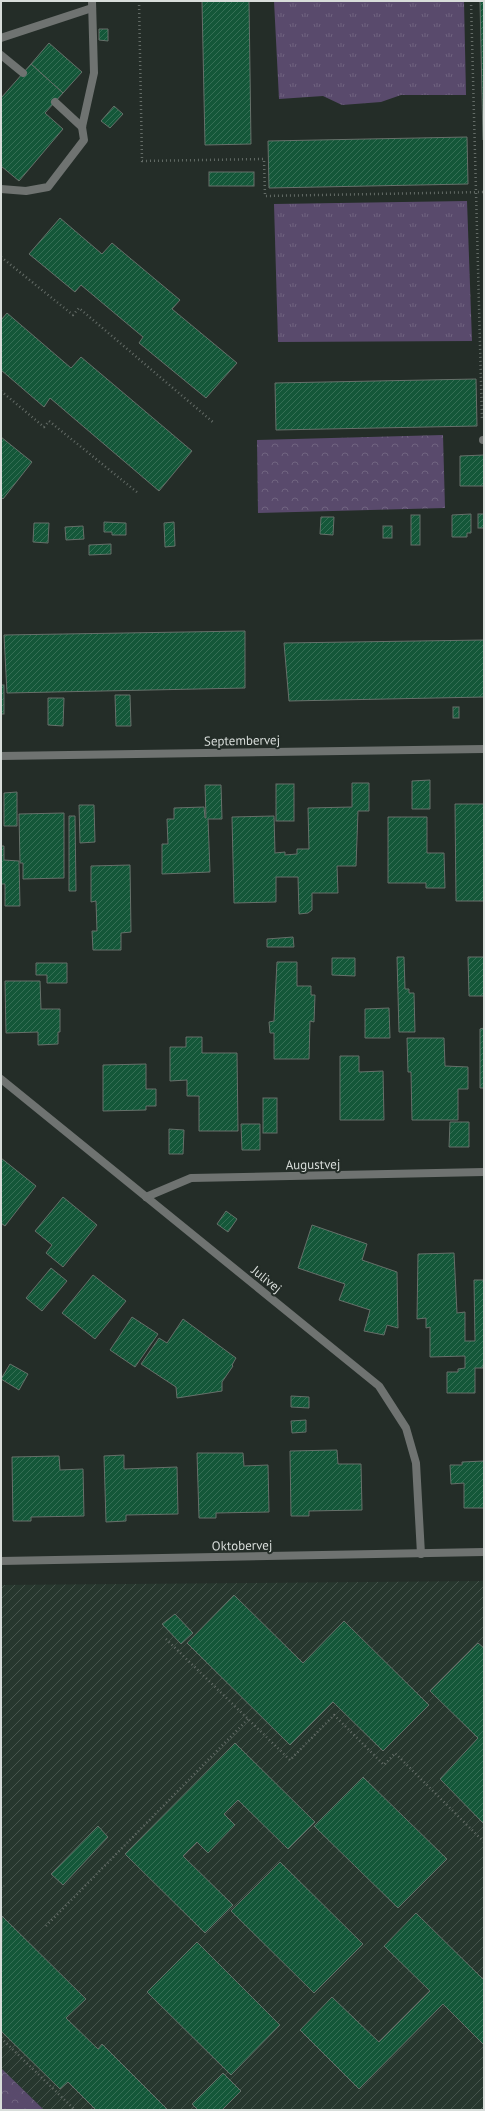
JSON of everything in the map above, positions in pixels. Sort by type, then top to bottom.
[{"type":"street","points":[[1,38],[92,5],[94,73],[82,127],[84,140],[48,187],[26,191],[1,189]]},
{"type":"street","points":[[1,55],[23,73]]},
{"type":"street","points":[[55,102],[82,127]]},
{"type":"street","name":"Septembervej","points":[[1,756],[484,749]]},
{"type":"street","name":"Julivej","points":[[1,1079],[379,1386],[406,1428],[416,1463],[421,1554]]},
{"type":"street","name":"Augustvej","points":[[146,1197],[191,1178],[484,1172]]},
{"type":"street","name":"Oktobervej","points":[[1,1561],[484,1552]]},
{"type":"path","points":[[139,1],[142,161],[264,159],[265,196],[484,192]]},
{"type":"path","points":[[471,1],[483,440]]},
{"type":"path","points":[[1,257],[73,315],[79,308],[214,423]]},
{"type":"path","points":[[1,391],[44,427],[49,422],[138,493]]},
{"type":"path","points":[[166,1639],[290,1760],[334,1715],[384,1765],[396,1753],[484,1842]]},
{"type":"path","points":[[46,1926],[248,1719]]},
{"type":"path","points":[[1,1889],[4,1886]]},
{"type":"path","points":[[1,2038],[75,2110]]},
{"type":"shaded area","points":[[484,1581],[484,2110],[1,2110],[1,1585]]},
{"type":"green space","points":[[274,1],[464,1],[466,95],[401,95],[381,102],[342,105],[323,96],[279,99]]},
{"type":"green space","points":[[467,201],[472,341],[278,342],[274,204]]},
{"type":"green space","points":[[443,435],[445,508],[258,513],[257,440]]},
{"type":"green space","points":[[1,2068],[44,2110],[1,2110]]},
{"type":"building","points":[[202,1],[249,1],[251,144],[205,145]]},
{"type":"building","points":[[480,1],[484,1],[484,140],[483,140]]},
{"type":"building","points":[[99,29],[108,29],[108,41],[99,40]]},
{"type":"building","points":[[49,43],[82,72],[63,93],[31,64]]},
{"type":"building","points":[[31,64],[63,93],[45,113],[63,129],[19,181],[1,166],[1,98]]},
{"type":"building","points":[[114,106],[123,114],[110,128],[101,121]]},
{"type":"building","points":[[467,137],[468,184],[269,188],[268,141]]},
{"type":"building","points":[[209,172],[254,172],[254,186],[209,186]]},
{"type":"building","points":[[60,218],[102,254],[112,243],[180,300],[172,309],[237,363],[206,398],[139,343],[143,337],[81,285],[75,292],[29,254]]},
{"type":"building","points":[[7,313],[71,368],[81,357],[192,451],[159,491],[50,398],[44,407],[1,370],[1,320]]},
{"type":"building","points":[[476,379],[477,426],[276,430],[275,383]]},
{"type":"building","points":[[1,437],[32,462],[3,499],[1,497]]},
{"type":"building","points":[[484,455],[484,486],[460,486],[460,456]]},
{"type":"building","points":[[471,514],[471,533],[467,533],[467,537],[452,537],[452,515]]},
{"type":"building","points":[[478,514],[484,514],[484,528],[478,528]]},
{"type":"building","points":[[411,515],[420,515],[420,545],[411,545]]},
{"type":"building","points":[[321,517],[334,517],[333,535],[320,534]]},
{"type":"building","points":[[104,522],[126,523],[126,535],[112,535],[112,532],[104,532]]},
{"type":"building","points":[[174,522],[175,546],[165,547],[164,523]]},
{"type":"building","points":[[34,523],[49,523],[48,543],[33,542]]},
{"type":"building","points":[[83,526],[84,539],[66,540],[65,527]]},
{"type":"building","points":[[383,526],[392,526],[392,538],[383,538]]},
{"type":"building","points":[[111,544],[111,554],[89,555],[89,545]]},
{"type":"building","points":[[245,631],[245,688],[7,693],[4,635]]},
{"type":"building","points":[[484,640],[484,697],[289,701],[284,643]]},
{"type":"building","points":[[1,685],[4,685],[4,714],[1,714]]},
{"type":"building","points":[[115,695],[130,695],[131,726],[116,726]]},
{"type":"building","points":[[48,698],[64,698],[63,726],[48,725]]},
{"type":"building","points":[[453,707],[459,707],[459,718],[453,718]]},
{"type":"building","points":[[430,780],[430,809],[412,809],[412,781]]},
{"type":"building","points":[[352,783],[369,783],[369,811],[358,811],[356,866],[337,866],[338,893],[312,893],[312,910],[308,913],[299,914],[298,877],[276,877],[276,902],[234,903],[232,817],[274,816],[275,853],[285,852],[285,855],[297,854],[297,849],[309,849],[308,808],[352,807]]},
{"type":"building","points":[[276,784],[294,784],[294,821],[276,821]]},
{"type":"building","points":[[205,785],[221,785],[222,819],[208,819],[210,872],[162,874],[162,844],[168,844],[167,819],[174,819],[174,808],[204,807],[206,818]]},
{"type":"building","points":[[17,792],[17,826],[4,826],[4,793]]},
{"type":"building","points":[[455,804],[484,804],[484,901],[456,901]]},
{"type":"building","points":[[79,805],[94,805],[95,842],[80,843]]},
{"type":"building","points":[[64,813],[64,878],[23,879],[23,863],[20,863],[19,814]]},
{"type":"building","points":[[69,816],[75,816],[76,891],[69,891]]},
{"type":"building","points":[[388,817],[427,817],[427,853],[444,853],[445,888],[426,888],[426,883],[388,883]]},
{"type":"building","points":[[1,846],[4,846],[4,860],[19,861],[20,906],[5,906],[5,884],[1,884]]},
{"type":"building","points":[[130,865],[131,932],[121,933],[121,950],[93,950],[92,931],[97,931],[96,901],[91,902],[91,866]]},
{"type":"building","points":[[293,937],[294,947],[267,947],[267,939]]},
{"type":"building","points":[[397,957],[404,957],[405,989],[409,989],[409,993],[414,993],[415,1032],[399,1032]]},
{"type":"building","points":[[468,957],[484,957],[484,996],[469,996]]},
{"type":"building","points":[[332,958],[355,958],[355,976],[332,975]]},
{"type":"building","points":[[277,962],[297,962],[297,986],[311,986],[311,995],[315,995],[314,1022],[310,1021],[309,1059],[274,1059],[274,1033],[270,1033],[269,1022],[274,1021]]},
{"type":"building","points":[[36,963],[67,963],[67,983],[47,983],[47,975],[36,975]]},
{"type":"building","points":[[5,981],[40,981],[41,1009],[60,1009],[60,1032],[58,1032],[58,1044],[38,1045],[38,1032],[6,1033]]},
{"type":"building","points":[[389,1008],[390,1038],[365,1038],[365,1009]]},
{"type":"building","points":[[484,1028],[484,1088],[480,1088],[480,1029]]},
{"type":"building","points":[[186,1037],[202,1037],[202,1053],[237,1053],[238,1131],[199,1131],[199,1096],[187,1096],[187,1080],[170,1081],[170,1047],[186,1047]]},
{"type":"building","points":[[407,1038],[444,1038],[445,1066],[468,1067],[468,1089],[458,1089],[458,1120],[412,1120],[411,1072],[408,1072]]},
{"type":"building","points":[[340,1056],[359,1056],[359,1072],[383,1071],[384,1120],[340,1120]]},
{"type":"building","points":[[146,1064],[146,1089],[156,1089],[156,1106],[146,1106],[146,1110],[103,1111],[103,1065]]},
{"type":"building","points":[[263,1098],[277,1098],[277,1133],[263,1133]]},
{"type":"building","points":[[450,1122],[469,1122],[469,1147],[449,1147]]},
{"type":"building","points":[[241,1124],[260,1124],[260,1150],[242,1150]]},
{"type":"building","points":[[169,1129],[184,1130],[183,1154],[169,1154]]},
{"type":"building","points":[[1,1158],[36,1186],[5,1226],[1,1223]]},
{"type":"building","points":[[63,1197],[97,1225],[63,1267],[46,1253],[52,1245],[35,1231]]},
{"type":"building","points":[[226,1211],[237,1219],[228,1232],[217,1224]]},
{"type":"building","points":[[312,1225],[367,1244],[362,1260],[397,1272],[398,1328],[387,1325],[384,1335],[364,1331],[370,1310],[339,1300],[345,1284],[298,1268]]},
{"type":"building","points":[[454,1253],[457,1313],[465,1312],[465,1341],[475,1341],[474,1280],[484,1280],[484,1356],[483,1368],[475,1368],[475,1393],[447,1393],[447,1372],[458,1372],[458,1369],[465,1368],[465,1356],[430,1357],[430,1327],[426,1328],[426,1318],[417,1319],[418,1254]]},
{"type":"building","points":[[51,1268],[67,1281],[42,1311],[26,1298]]},
{"type":"building","points":[[93,1275],[126,1301],[95,1339],[62,1313]]},
{"type":"building","points":[[132,1317],[158,1334],[135,1367],[110,1350]]},
{"type":"building","points":[[183,1319],[236,1358],[232,1365],[233,1366],[222,1382],[222,1391],[177,1398],[176,1387],[141,1364],[159,1338],[167,1343]]},
{"type":"building","points":[[10,1364],[28,1374],[19,1390],[1,1379]]},
{"type":"building","points":[[291,1396],[309,1397],[309,1408],[291,1407]]},
{"type":"building","points":[[306,1420],[306,1432],[292,1433],[291,1421]]},
{"type":"building","points":[[337,1450],[338,1464],[361,1464],[362,1510],[309,1511],[309,1516],[291,1516],[290,1451]]},
{"type":"building","points":[[197,1453],[243,1453],[244,1466],[268,1465],[269,1512],[216,1513],[216,1518],[199,1518]]},
{"type":"building","points":[[124,1455],[124,1469],[177,1467],[178,1514],[126,1515],[126,1521],[106,1522],[104,1456]]},
{"type":"building","points":[[59,1456],[60,1470],[83,1469],[84,1516],[31,1517],[31,1521],[13,1521],[12,1457]]},
{"type":"building","points":[[484,1461],[484,1508],[464,1508],[464,1483],[451,1484],[450,1465],[462,1465],[462,1462]]},
{"type":"building","points":[[234,1595],[303,1663],[344,1621],[429,1705],[383,1751],[333,1702],[290,1745],[187,1643]]},
{"type":"building","points":[[175,1614],[193,1633],[181,1644],[162,1624]]},
{"type":"building","points":[[478,1643],[484,1648],[484,1824],[440,1779],[478,1738],[430,1691]]},
{"type":"building","points":[[235,1743],[315,1822],[288,1849],[238,1800],[224,1814],[235,1825],[208,1853],[197,1842],[183,1856],[233,1905],[205,1933],[125,1854]]},
{"type":"building","points":[[363,1777],[447,1859],[398,1908],[314,1826]]},
{"type":"building","points":[[98,1826],[108,1837],[63,1885],[51,1874]]},
{"type":"building","points":[[280,1862],[363,1944],[314,1993],[231,1911]]},
{"type":"building","points":[[416,1913],[484,1980],[484,2045],[443,2004],[359,2089],[300,2030],[332,1997],[379,2042],[430,1991],[384,1946]]},
{"type":"building","points":[[2,1916],[86,1999],[66,2018],[98,2049],[102,2044],[168,2110],[96,2110],[68,2082],[60,2089],[1,2031]]},
{"type":"building","points":[[197,1942],[280,2025],[231,2075],[147,1992]]},
{"type":"building","points":[[223,2073],[241,2091],[222,2110],[198,2110],[192,2104]]}]
